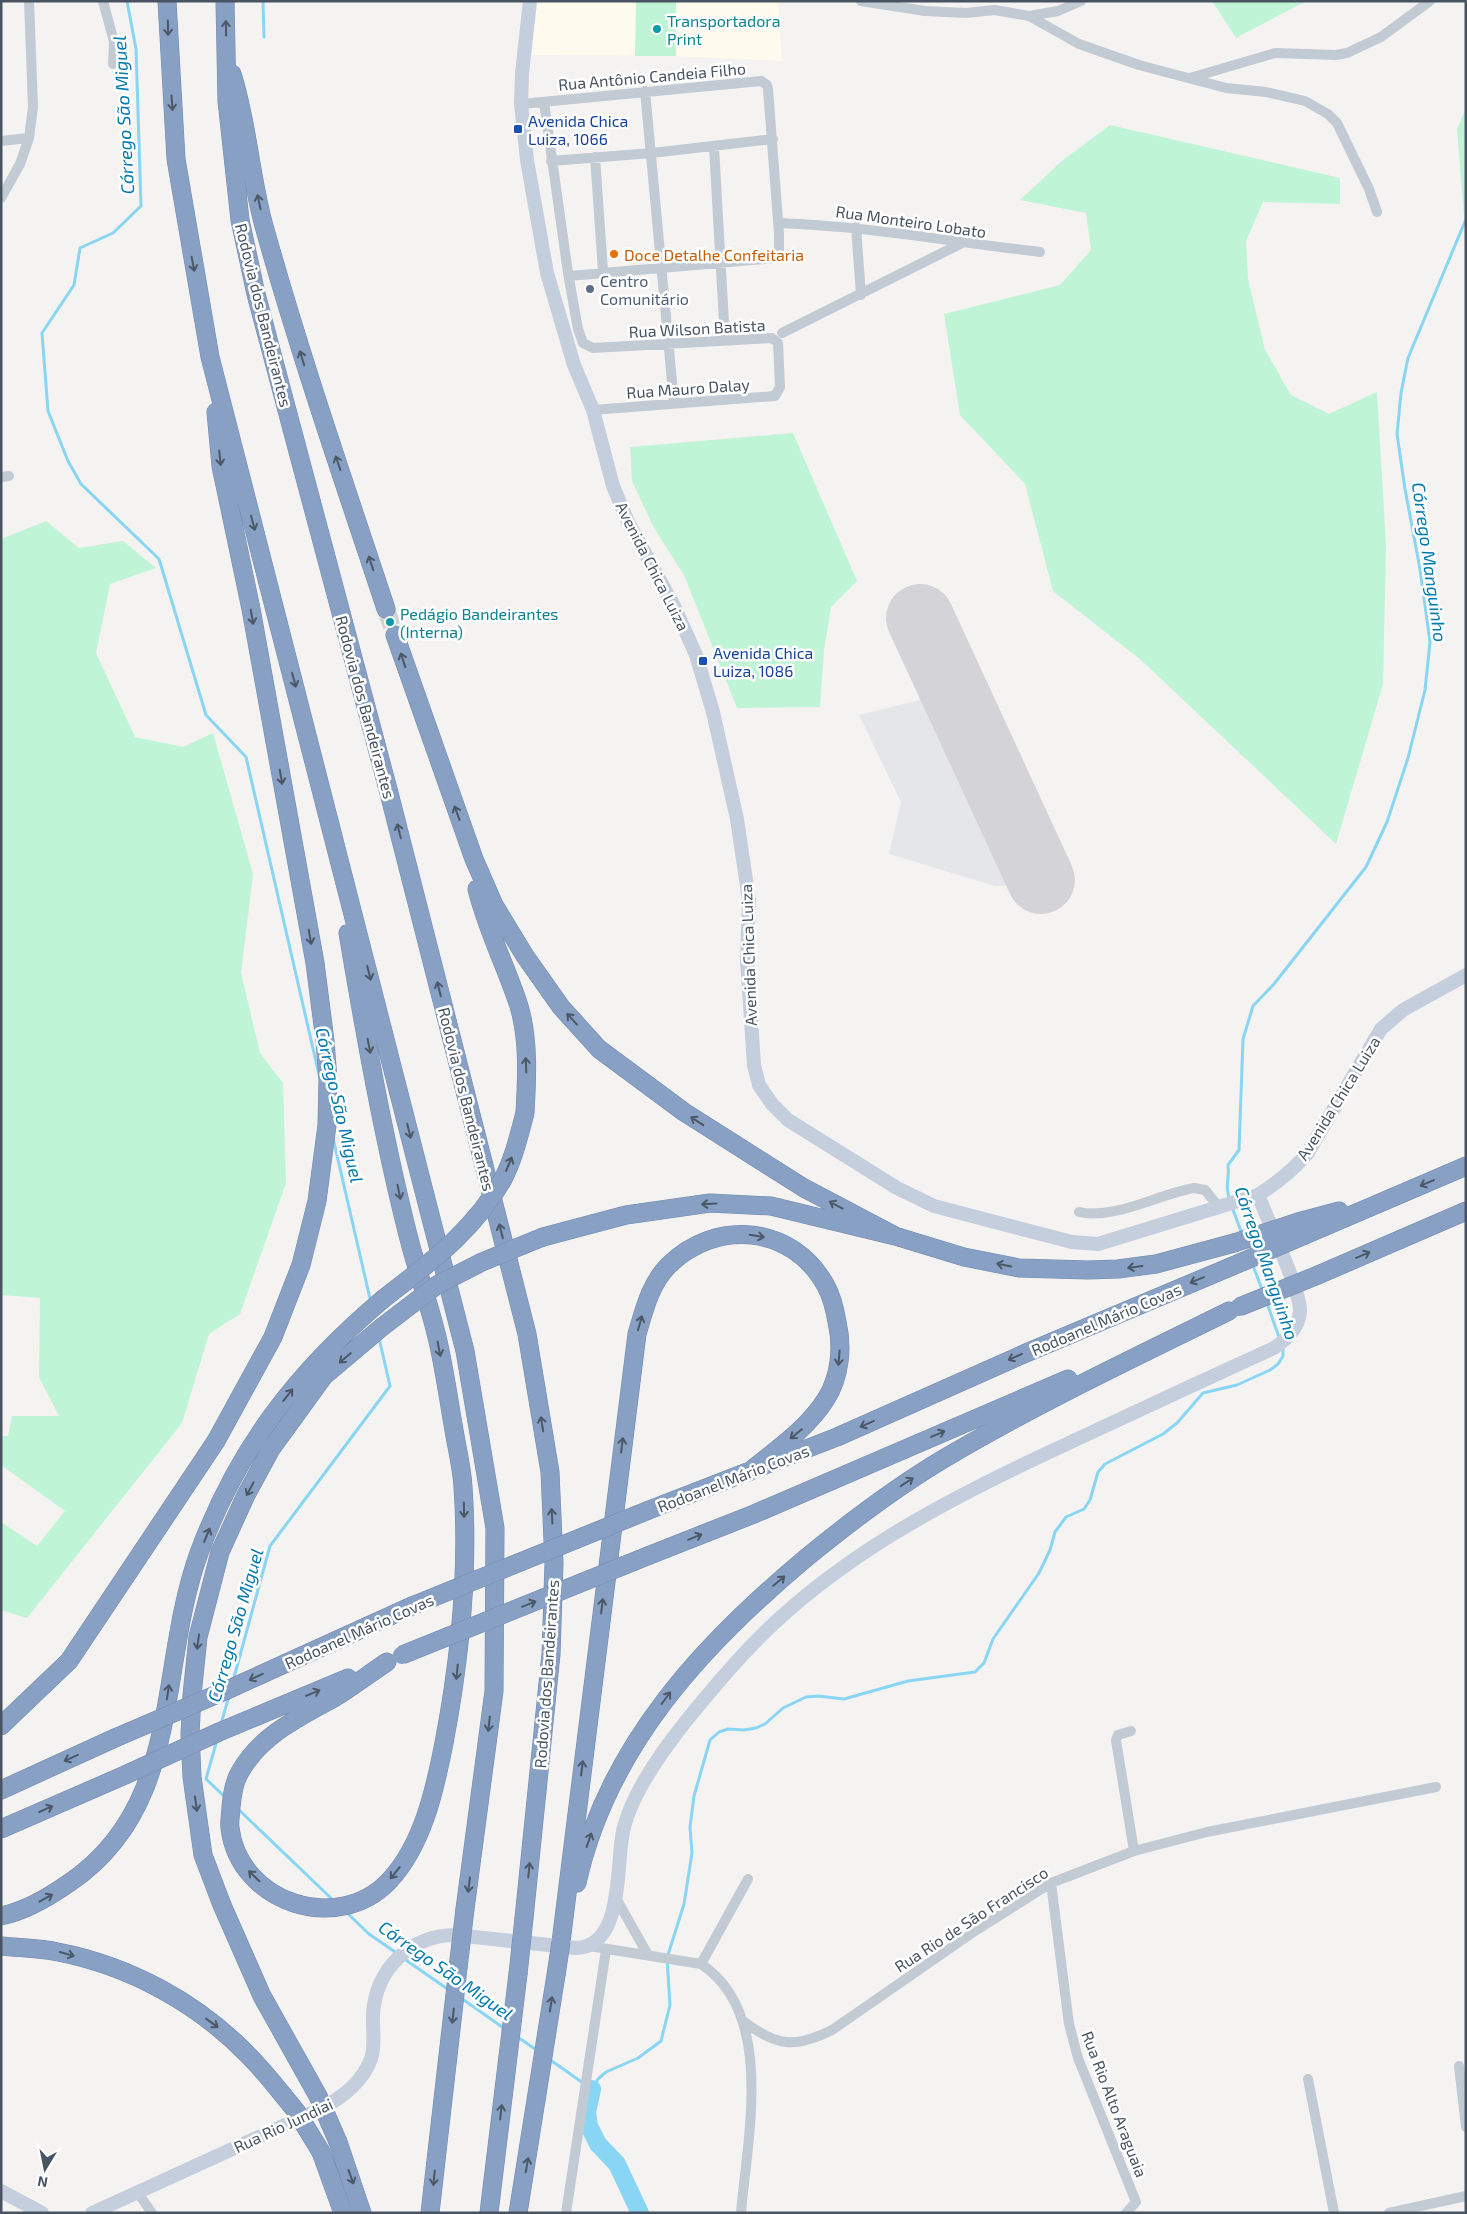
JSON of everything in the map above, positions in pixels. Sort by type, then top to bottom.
[{"type":"highway","points":[[1,1726],[69,1661],[216,1441],[273,1337],[300,1265],[317,1201],[327,1125],[328,1080],[315,963],[251,609],[221,466],[210,357],[176,159],[167,1]]},
{"type":"highway","name":"Rodovia dos Bandeirantes","points":[[225,1],[227,101],[240,220],[256,294],[389,793],[527,1334],[550,1472],[554,1563],[552,1654],[518,1974],[489,2213]]},
{"type":"highway","points":[[226,54],[242,106],[263,222],[292,326],[386,609]]},
{"type":"highway","points":[[210,357],[465,1351],[495,1528],[494,1691],[458,1968],[430,2213]]},
{"type":"highway","points":[[395,634],[474,859],[494,905],[525,956],[561,1007],[599,1049],[642,1084],[804,1188],[894,1236]]},
{"type":"highway","points":[[327,808],[378,1093],[408,1235],[438,1344],[463,1484],[465,1564],[457,1676],[442,1750],[420,1831],[406,1860],[387,1884],[365,1898],[342,1907],[318,1909],[294,1904],[273,1894],[249,1872],[236,1851],[230,1828],[232,1795],[239,1773],[265,1740],[395,1659]]},
{"type":"highway","points":[[1,1916],[46,1899],[85,1872],[109,1848],[134,1814],[148,1782],[161,1737],[178,1632],[199,1554],[227,1487],[260,1430],[309,1367],[343,1334],[382,1300],[450,1247],[477,1217],[503,1178],[516,1146],[525,1113],[526,1050],[519,1007],[489,930],[477,890],[474,859]]},
{"type":"highway","name":"Rodoanel Mário Covas","points":[[1,1790],[412,1606],[649,1510],[837,1437],[1026,1352],[1242,1262],[1302,1228],[1388,1199],[1466,1166]]},
{"type":"highway","points":[[362,2213],[338,2142],[318,2096],[262,1996],[222,1905],[203,1854],[192,1777],[190,1734],[198,1638],[220,1552],[246,1495],[271,1449],[324,1376],[437,1284],[482,1262],[543,1237],[626,1215],[710,1203],[770,1206],[894,1236],[964,1257],[1019,1268],[1052,1270],[1118,1269],[1156,1264],[1234,1243],[1302,1228]]},
{"type":"highway","points":[[1,1829],[219,1732],[754,1514],[1466,1211]]},
{"type":"highway","points":[[566,1921],[637,1334],[648,1298],[667,1267],[700,1244],[716,1237],[732,1234],[757,1235],[795,1250],[826,1285],[833,1301],[840,1335],[840,1363],[828,1397],[808,1424],[749,1472]]},
{"type":"highway","points":[[518,2213],[561,1942],[582,1861],[594,1826],[623,1763],[640,1735],[680,1679],[716,1639],[763,1594],[873,1505],[945,1458],[1066,1392],[1234,1309]]},
{"type":"highway","points":[[1,1946],[58,1952],[120,1969],[166,1991],[218,2026],[250,2056],[296,2111],[321,2152],[343,2213]]},
{"type":"main road","name":"Avenida Chica Luiza","points":[[530,1],[522,73],[522,104],[527,160],[547,273],[571,358],[593,410],[613,486],[628,522],[674,606],[692,647],[713,712],[736,819],[749,900],[747,960],[754,1065],[759,1085],[772,1104],[788,1120],[915,1198],[956,1212],[1072,1242],[1098,1244],[1258,1195],[1291,1172],[1307,1154],[1381,1029],[1403,1010],[1466,976]]},
{"type":"main road","points":[[589,1946],[604,1929],[612,1916],[617,1900],[619,1846],[624,1824],[648,1774],[696,1708],[748,1648],[788,1609],[845,1564],[954,1497],[1274,1348],[1290,1335],[1299,1318],[1300,1301],[1258,1195]]},
{"type":"main road","name":"Rua Rio Jundiai","points":[[92,2213],[320,2109],[352,2088],[370,2060],[374,2045],[375,1998],[381,1981],[394,1960],[424,1940],[443,1935],[456,1935],[576,1948],[589,1946]]},
{"type":"main road","points":[[5,2192],[42,2213]]},
{"type":"street","points":[[1,198],[20,164],[29,138],[33,107],[29,1]]},
{"type":"street","points":[[103,1],[112,34],[114,64]]},
{"type":"street","points":[[861,1],[925,11],[966,13],[995,10],[1029,16],[1079,44],[1139,65],[1226,88],[1266,92],[1295,98],[1312,104],[1328,114],[1336,124],[1353,156],[1377,212]]},
{"type":"street","points":[[1029,16],[1058,11],[1081,1]]},
{"type":"street","points":[[1189,79],[1275,53],[1336,55],[1347,53],[1382,37],[1430,1]]},
{"type":"street","name":"Rua Antônio Candeia Filho","points":[[522,104],[761,81],[767,85],[773,140],[779,223],[779,251],[775,258],[770,260],[720,262]]},
{"type":"street","points":[[645,91],[674,402]]},
{"type":"street","points":[[544,102],[569,276],[604,271],[661,269],[720,262]]},
{"type":"street","points":[[1,141],[29,138]]},
{"type":"street","points":[[552,161],[773,140]]},
{"type":"street","points":[[714,147],[725,340]]},
{"type":"street","points":[[594,157],[604,271]]},
{"type":"street","name":"Rua Monteiro Lobato","points":[[779,223],[856,227],[962,243],[1040,252]]},
{"type":"street","points":[[856,227],[861,295]]},
{"type":"street","name":"Rua Wilson Batista","points":[[782,333],[962,243]]},
{"type":"street","name":"Rua Wilson Batista","points":[[569,276],[578,329],[583,343],[587,346],[603,348],[725,340],[776,340],[778,343],[780,387]]},
{"type":"street","name":"Rua Mauro Dalay","points":[[593,410],[674,402],[768,398],[775,396],[780,387]]},
{"type":"street","points":[[1080,1212],[1089,1214],[1107,1212],[1194,1188],[1205,1190],[1219,1207]]},
{"type":"street","points":[[1131,1731],[1118,1735],[1116,1740],[1134,1851]]},
{"type":"street","name":"Rua Rio de São Francisco","points":[[743,2021],[769,2039],[782,2042],[818,2038],[975,1931],[1051,1883],[1134,1851],[1208,1832],[1436,1787]]},
{"type":"street","points":[[701,1964],[748,1880]]},
{"type":"street","name":"Rua Rio Alto Araguaia","points":[[1051,1883],[1068,2024],[1078,2058],[1136,2202],[1126,2213]]},
{"type":"street","points":[[617,1900],[648,1955]]},
{"type":"street","points":[[589,1946],[701,1964],[713,1972],[727,1987],[743,2021],[753,2098],[741,2213]]},
{"type":"street","points":[[566,2213],[606,1950]]},
{"type":"street","points":[[1460,2066],[1466,2127]]},
{"type":"street","points":[[1308,2079],[1334,2213]]},
{"type":"street","points":[[138,2193],[152,2213]]},
{"type":"street","points":[[1389,2213],[1466,2196]]},
{"type":"shaded area","name":"Transportadora Print","points":[[537,1],[778,1],[782,61],[676,56],[532,55]]},
{"type":"shaded area","points":[[931,611],[994,741],[1055,874],[1029,886],[995,886],[889,854],[901,802],[859,715],[940,695],[908,623]]},
{"type":"green space","points":[[636,1],[676,1],[676,56],[635,56]]},
{"type":"green space","points":[[1212,1],[1306,1],[1236,38]]},
{"type":"green space","points":[[1466,108],[1466,242],[1457,129]]},
{"type":"green space","points":[[1110,125],[1340,178],[1340,204],[1263,202],[1246,241],[1248,279],[1265,350],[1291,395],[1329,414],[1377,392],[1386,546],[1383,684],[1336,844],[1141,660],[1053,591],[1025,484],[960,415],[944,314],[1060,285],[1091,250],[1086,213],[1020,200],[1063,160]]},
{"type":"green space","points":[[793,433],[857,581],[831,607],[824,650],[820,707],[737,708],[684,575],[654,528],[632,481],[630,447]]},
{"type":"green space","points":[[46,521],[79,548],[123,541],[156,568],[110,584],[96,653],[135,737],[183,747],[213,733],[253,874],[241,973],[260,1053],[283,1083],[286,1183],[240,1314],[209,1334],[182,1423],[27,1618],[1,1610],[1,1522],[37,1546],[65,1511],[1,1465],[1,1436],[8,1436],[12,1416],[59,1416],[39,1377],[40,1298],[1,1295],[1,539]]},
{"type":"waterway","name":"Córrego São Miguel","points":[[127,1],[136,49],[141,206],[113,233],[80,248],[74,285],[42,333],[48,411],[68,461],[81,484],[159,559],[206,715],[246,757],[320,1079]]},
{"type":"waterway","points":[[263,1],[264,37]]},
{"type":"waterway","name":"Córrego Manguinho","points":[[1230,1201],[1227,1190],[1228,1165],[1239,1150],[1243,1039],[1253,1006],[1274,984],[1366,867],[1387,822],[1408,758],[1425,690],[1430,642],[1420,569],[1397,434],[1401,393],[1408,358],[1466,219]]},
{"type":"waterway","name":"Córrego São Miguel","points":[[333,1138],[371,1303]]},
{"type":"waterway","name":"Córrego Manguinho","points":[[1232,1207],[1242,1234]]},
{"type":"waterway","name":"Córrego Manguinho","points":[[1252,1263],[1263,1292]]},
{"type":"waterway","name":"Córrego Manguinho","points":[[1267,1303],[1280,1340]]},
{"type":"waterway","name":"Córrego São Miguel","points":[[233,1681],[270,1546],[390,1386],[379,1338]]},
{"type":"waterway","name":"Córrego Manguinho","points":[[588,2086],[592,2089],[598,2079],[606,2072],[638,2058],[661,2041],[670,2005],[667,1958],[684,1904],[692,1853],[690,1827],[694,1796],[710,1740],[719,1732],[728,1729],[744,1730],[765,1724],[783,1708],[806,1697],[818,1696],[844,1699],[908,1681],[975,1672],[984,1663],[993,1639],[1039,1573],[1050,1550],[1055,1532],[1066,1517],[1084,1509],[1090,1500],[1098,1472],[1105,1464],[1163,1434],[1177,1423],[1203,1393],[1237,1385],[1270,1370],[1278,1364],[1283,1356],[1283,1348]]},
{"type":"waterway","name":"Córrego São Miguel","points":[[221,1724],[229,1696]]},
{"type":"waterway","name":"Córrego São Miguel","points":[[217,1740],[206,1779],[226,1798]]},
{"type":"waterway","name":"Córrego São Miguel","points":[[238,1809],[333,1900]]},
{"type":"waterway","name":"Córrego São Miguel","points":[[345,1911],[369,1934],[398,1954]]},
{"type":"waterway","name":"Córrego São Miguel","points":[[403,1958],[449,1990]]},
{"type":"waterway","name":"Córrego São Miguel","points":[[461,1998],[505,2029]]},
{"type":"waterway","name":"Córrego São Miguel","points":[[516,2036],[538,2051]]},
{"type":"waterway","name":"Córrego São Miguel","points":[[549,2059],[583,2083]]},
{"type":"waterway","points":[[592,2089],[587,2112],[589,2126],[598,2144],[617,2164],[640,2213]]},
{"type":"runway","points":[[920,618],[1041,880]]},
{"type":"tunnel","points":[[386,609],[395,635]]},
{"type":"place","name":"Transportadora Print","points":[[657,29]]},
{"type":"place","name":"Avenida Chica Luiza, 1066","points":[[518,129]]},
{"type":"place","name":"Doce Detalhe Confeitaria","points":[[614,254]]},
{"type":"place","name":"Centro Comunitário","points":[[590,289]]},
{"type":"place","name":"Pedágio Bandeirantes (Interna)","points":[[390,622]]},
{"type":"place","name":"Avenida Chica Luiza, 1086","points":[[703,661]]}]
